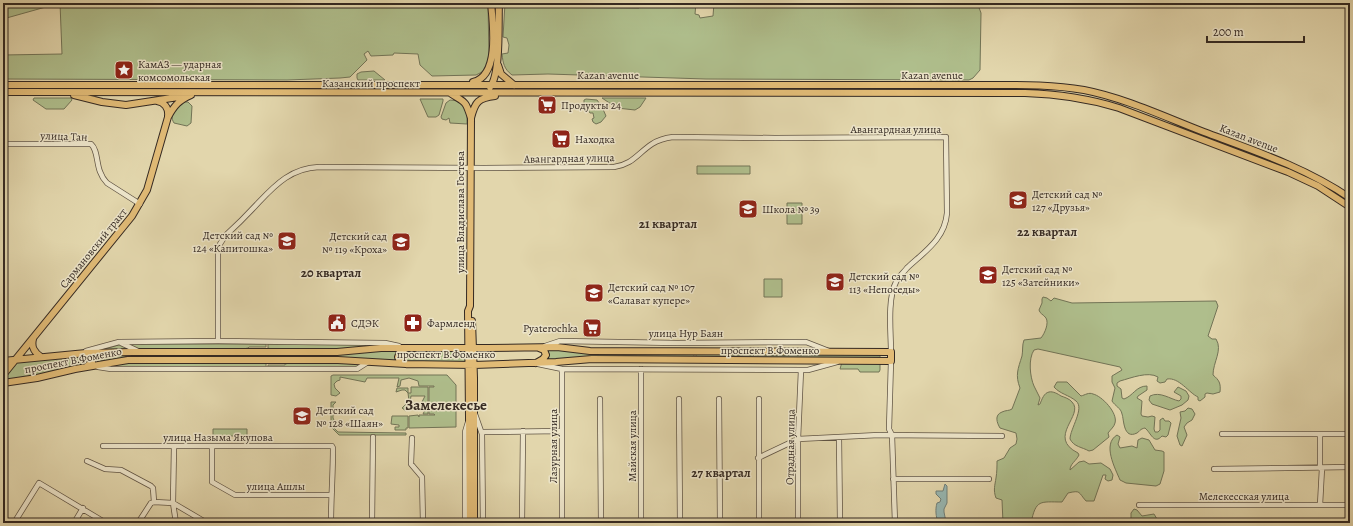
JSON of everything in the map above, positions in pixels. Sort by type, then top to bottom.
[{"type":"main road","points":[[462,84],[475,82],[481,79],[487,73],[490,65],[492,3]]},
{"type":"main road","points":[[472,92],[487,89],[492,84],[495,77],[499,3]]},
{"type":"main road","points":[[497,58],[501,74],[514,85]]},
{"type":"main road","name":"Казанский проспект","points":[[3,84],[492,84]]},
{"type":"main road","name":"Kazan avenue","points":[[492,84],[1048,86],[1083,90],[1102,94],[1143,108],[1270,156],[1307,172],[1350,198]]},
{"type":"main road","points":[[126,104],[119,101],[113,95],[113,92],[116,87],[128,85]]},
{"type":"main road","points":[[739,85],[744,89],[739,93]]},
{"type":"main road","name":"Казанский проспект","points":[[3,92],[739,93]]},
{"type":"main road","points":[[66,92],[102,102],[126,104],[214,92]]},
{"type":"main road","name":"улица Владислава Гостева","points":[[449,93],[463,101],[467,106],[471,118]]},
{"type":"main road","name":"улица Владислава Гостева","points":[[474,523],[471,364],[472,311],[470,306],[471,118],[474,106],[480,100],[489,96],[510,93]]},
{"type":"main road","name":"Kazan avenue","points":[[739,93],[1025,93],[1063,95],[1097,101],[1203,139],[1302,178],[1350,207]]},
{"type":"main road","name":"Сармановский тракт","points":[[3,375],[14,359],[132,216],[140,204],[148,184],[172,108],[177,102],[190,96]]},
{"type":"main road","points":[[151,101],[162,102],[167,108],[169,113],[168,117]]},
{"type":"main road","points":[[1203,139],[1201,136],[1202,133],[1206,133]]},
{"type":"main road","points":[[33,337],[33,350],[41,357]]},
{"type":"main road","points":[[535,363],[543,359],[546,355],[544,350],[538,347]]},
{"type":"main road","name":"проспект В.Фоменко","points":[[3,361],[86,353],[338,352],[381,348],[557,347],[590,351],[891,352]]},
{"type":"main road","points":[[406,348],[400,352],[398,356],[400,361],[406,364]]},
{"type":"main road","points":[[891,352],[891,361]]},
{"type":"main road","points":[[86,353],[91,357],[92,362],[89,366]]},
{"type":"main road","name":"проспект В.Фоменко","points":[[3,383],[37,378],[89,366],[128,360],[338,360],[406,364],[535,363],[592,359],[891,361]]},
{"type":"main road","name":"улица Владислава Гостева","points":[[470,523],[472,414]]},
{"type":"street","name":"Авангардная улица","points":[[218,341],[218,253],[220,244],[225,236],[284,178],[299,170],[319,167],[617,166],[631,162],[652,144],[673,136],[775,138],[946,137],[946,222],[941,235],[936,242],[902,274],[896,282],[893,290],[891,305],[891,352]]},
{"type":"street","name":"улица Тан","points":[[3,144],[91,144],[94,147],[99,174],[103,180],[140,204]]},
{"type":"street","points":[[77,354],[119,342],[218,341],[386,343],[406,348]]},
{"type":"street","points":[[119,342],[140,352]]},
{"type":"street","name":"улица Нур Баян","points":[[538,347],[560,342],[806,342],[832,352]]},
{"type":"street","points":[[535,363],[555,368],[808,370],[842,360]]},
{"type":"street","points":[[891,361],[889,429],[892,435],[895,523]]},
{"type":"street","points":[[89,366],[111,369],[357,369],[368,362]]},
{"type":"street","name":"Лазурная улица","points":[[562,368],[562,523]]},
{"type":"street","name":"Майская улица","points":[[641,369],[641,523]]},
{"type":"street","name":"Отрадная улица","points":[[798,523],[798,439],[801,370]]},
{"type":"street","points":[[600,399],[600,523]]},
{"type":"street","points":[[680,399],[680,523]]},
{"type":"street","points":[[719,399],[720,523]]},
{"type":"street","points":[[759,399],[759,523]]},
{"type":"street","points":[[472,414],[482,432],[483,523]]},
{"type":"street","points":[[465,523],[464,432],[472,414]]},
{"type":"street","points":[[882,435],[889,429]]},
{"type":"street","points":[[482,432],[562,431]]},
{"type":"street","points":[[522,523],[523,432]]},
{"type":"street","points":[[1222,434],[1350,434]]},
{"type":"street","points":[[758,458],[798,439],[882,435],[1002,436]]},
{"type":"street","points":[[1320,435],[1320,505]]},
{"type":"street","points":[[372,523],[373,437]]},
{"type":"street","points":[[839,437],[840,523]]},
{"type":"street","points":[[412,438],[411,464],[422,477],[423,523]]},
{"type":"street","name":"улица Назыма Якупова","points":[[103,446],[331,445],[333,447],[331,495]]},
{"type":"street","points":[[174,446],[173,503],[176,523]]},
{"type":"street","name":"улица Ашлы","points":[[212,446],[212,482],[235,495],[331,495]]},
{"type":"street","points":[[87,461],[105,469],[121,470],[151,486],[154,488],[154,502]]},
{"type":"street","points":[[1214,469],[1350,467]]},
{"type":"street","points":[[894,478],[989,479]]},
{"type":"street","points":[[14,523],[39,483],[106,523]]},
{"type":"street","points":[[331,495],[331,523]]},
{"type":"street","points":[[138,523],[151,503],[154,502],[173,503],[207,523]]},
{"type":"street","name":"Мелекесская улица","points":[[1139,505],[1350,505]]},
{"type":"street","points":[[74,523],[83,508]]},
{"type":"green space","points":[[3,3],[60,3],[3,19]]},
{"type":"green space","points":[[60,3],[488,3],[489,62],[482,72],[476,75],[432,76],[420,65],[418,54],[394,53],[393,55],[371,56],[368,51],[364,54],[367,60],[350,77],[340,78],[287,80],[3,79],[3,55],[62,54]]},
{"type":"green space","points":[[505,3],[529,3],[529,7],[639,8],[639,3],[696,3],[695,14],[699,15],[700,18],[713,16],[714,3],[978,5],[981,13],[980,70],[973,78],[969,80],[706,79],[548,74],[512,75],[504,66],[502,54],[508,53],[509,45],[507,38],[503,37]]},
{"type":"green space","points":[[374,71],[385,80],[358,80],[357,78],[357,74],[361,72]]},
{"type":"green space","points":[[508,88],[741,88],[741,90],[508,90]]},
{"type":"green space","points":[[34,98],[71,98],[72,100],[64,109],[46,109],[33,100]]},
{"type":"green space","points":[[602,98],[646,98],[640,107],[635,110],[617,108]]},
{"type":"green space","points":[[420,99],[443,99],[439,115],[436,117],[428,117]]},
{"type":"green space","points":[[450,100],[460,101],[467,110],[467,124],[450,123],[449,118],[446,120],[442,119],[441,117],[446,103]]},
{"type":"green space","points":[[584,100],[597,100],[602,107],[606,116],[601,122],[596,124],[593,122],[593,113],[590,113],[584,104]]},
{"type":"green space","points":[[184,102],[188,102],[192,106],[191,123],[187,126],[174,123],[172,119],[174,111]]},
{"type":"green space","points":[[697,166],[750,166],[750,174],[697,174]]},
{"type":"green space","points":[[787,203],[802,203],[802,224],[787,224]]},
{"type":"green space","points":[[764,279],[782,279],[782,297],[764,297]]},
{"type":"green space","points":[[1043,297],[1051,301],[1054,298],[1072,303],[1216,301],[1218,306],[1208,336],[1212,339],[1216,339],[1218,343],[1218,352],[1213,375],[1219,382],[1220,392],[1213,394],[1207,393],[1200,401],[1198,400],[1198,397],[1176,380],[1167,379],[1165,382],[1160,383],[1157,381],[1158,377],[1154,375],[1144,375],[1120,381],[1117,383],[1117,386],[1121,389],[1122,398],[1124,399],[1130,396],[1137,389],[1147,386],[1147,390],[1137,398],[1142,401],[1142,416],[1155,417],[1155,432],[1160,430],[1160,420],[1163,418],[1165,421],[1169,421],[1171,423],[1168,435],[1166,437],[1162,436],[1155,439],[1145,428],[1141,429],[1137,433],[1129,434],[1125,428],[1121,412],[1112,401],[1115,388],[1112,382],[1112,376],[1122,370],[1120,367],[1038,349],[1034,350],[1030,368],[1034,386],[1040,398],[1038,405],[1040,404],[1044,395],[1051,392],[1067,398],[1075,407],[1074,413],[1065,433],[1065,440],[1069,447],[1079,455],[1071,466],[1070,470],[1079,462],[1084,461],[1089,464],[1101,463],[1110,469],[1113,475],[1112,480],[1108,481],[1105,479],[1106,475],[1103,475],[1094,501],[1086,501],[1077,492],[1068,493],[1062,502],[1044,502],[1037,506],[1031,523],[1003,523],[1002,500],[996,498],[994,488],[997,461],[1004,458],[1010,448],[1016,444],[1017,439],[1016,433],[1000,428],[997,422],[997,417],[999,413],[1012,409],[1020,388],[1018,372],[1024,340],[1041,338],[1045,331],[1047,320],[1039,310]]},
{"type":"green space","points":[[122,344],[266,344],[266,347],[249,347],[238,350],[98,351]]},
{"type":"green space","points":[[268,344],[389,345],[333,350],[275,350],[268,348]]},
{"type":"green space","points":[[547,349],[694,353],[694,357],[558,361],[547,359],[549,354]]},
{"type":"green space","points":[[468,350],[468,362],[405,362],[402,358],[403,353],[405,352],[437,352]]},
{"type":"green space","points":[[399,351],[399,361],[137,357],[94,362],[95,358],[93,354]]},
{"type":"green space","points":[[696,353],[880,353],[880,357],[696,357]]},
{"type":"green space","points":[[87,355],[90,362],[86,364],[35,376],[3,380],[17,361]]},
{"type":"green space","points":[[295,362],[363,364],[355,368],[268,368],[268,365],[285,365]]},
{"type":"green space","points":[[842,362],[880,362],[880,370],[879,372],[860,372],[858,369],[840,369]]},
{"type":"green space","points":[[125,363],[266,363],[266,368],[104,367]]},
{"type":"green space","points":[[447,375],[456,385],[456,427],[409,428],[409,416],[418,415],[419,417],[419,415],[435,415],[429,414],[429,387],[434,386],[419,386],[418,381],[409,378],[401,380],[400,386],[397,387],[399,378],[367,378],[365,382],[340,377],[340,380],[334,384],[335,388],[340,393],[336,396],[331,395],[331,376]]},
{"type":"green space","points":[[1057,382],[1067,382],[1081,396],[1090,393],[1097,395],[1105,401],[1112,410],[1115,423],[1108,433],[1109,437],[1093,450],[1089,451],[1078,446],[1070,439],[1079,408],[1076,401],[1054,387]]},
{"type":"green space","points":[[411,387],[428,387],[428,414],[423,414],[425,410],[422,402],[425,396],[411,396],[406,411],[402,408],[409,401],[408,393],[411,393]]},
{"type":"green space","points":[[1178,387],[1186,391],[1189,396],[1188,400],[1182,405],[1170,410],[1152,404],[1149,400],[1150,396],[1157,394],[1179,401],[1181,396],[1174,392]]},
{"type":"green space","points":[[397,388],[408,388],[408,393],[405,390],[396,392]]},
{"type":"green space","points":[[331,402],[336,402],[333,405],[333,418],[335,422],[334,428],[338,432],[406,433],[406,435],[339,435],[331,427]]},
{"type":"green space","points":[[1188,408],[1192,409],[1195,414],[1192,420],[1184,427],[1187,435],[1182,446],[1180,445],[1177,436],[1181,418],[1180,412],[1185,411]]},
{"type":"green space","points":[[392,416],[408,416],[408,428],[406,428],[406,430],[395,430],[395,427],[399,427],[399,425],[391,424]]},
{"type":"green space","points":[[213,429],[247,429],[247,436],[213,436]]},
{"type":"green space","points":[[1117,435],[1120,437],[1118,444],[1120,448],[1132,446],[1137,448],[1138,440],[1142,438],[1149,440],[1155,450],[1164,452],[1164,471],[1160,484],[1156,486],[1126,483],[1120,480],[1113,463],[1110,450],[1110,444]]},
{"type":"green space","points":[[1134,509],[1137,510],[1142,516],[1154,514],[1157,519],[1153,523],[1131,523],[1131,513]]},
{"type":"green space","points":[[1350,518],[1350,523],[1267,523]]},
{"type":"water","points":[[945,484],[947,486],[947,503],[944,509],[946,522],[938,523],[936,508],[937,503],[940,502],[941,499],[936,494],[936,491],[943,491]]},
{"type":"place","name":"КамАЗ — ударная комсомольская","points":[[124,70]]},
{"type":"place","name":"Продукты 24","points":[[547,105]]},
{"type":"place","name":"Находка","points":[[561,139]]},
{"type":"place","name":"Детский сад № 127 «Друзья»","points":[[1018,200]]},
{"type":"place","name":"Школа № 39","points":[[748,209]]},
{"type":"place","name":"Детский сад № 124 «Капитошка»","points":[[287,241]]},
{"type":"place","name":"Детский сад № 119 «Кроха»","points":[[401,242]]},
{"type":"place","name":"Детский сад № 125 «Затейники»","points":[[988,275]]},
{"type":"place","name":"Детский сад № 113 «Непоседы»","points":[[835,282]]},
{"type":"place","name":"Детский сад № 107 «Салават купере»","points":[[594,293]]},
{"type":"place","name":"СДЭК","points":[[337,323]]},
{"type":"place","name":"Фармленд","points":[[413,323]]},
{"type":"place","name":"Pyaterochka","points":[[592,328]]},
{"type":"place","name":"Детский сад № 128 «Шаян»","points":[[302,416]]},
{"type":"district","name":"21 квартал","points":[[668,223]]},
{"type":"district","name":"22 квартал","points":[[1047,231]]},
{"type":"district","name":"20 квартал","points":[[331,272]]},
{"type":"district","name":"Замелекесье","points":[[446,405]]},
{"type":"district","name":"27 квартал","points":[[721,472]]}]
